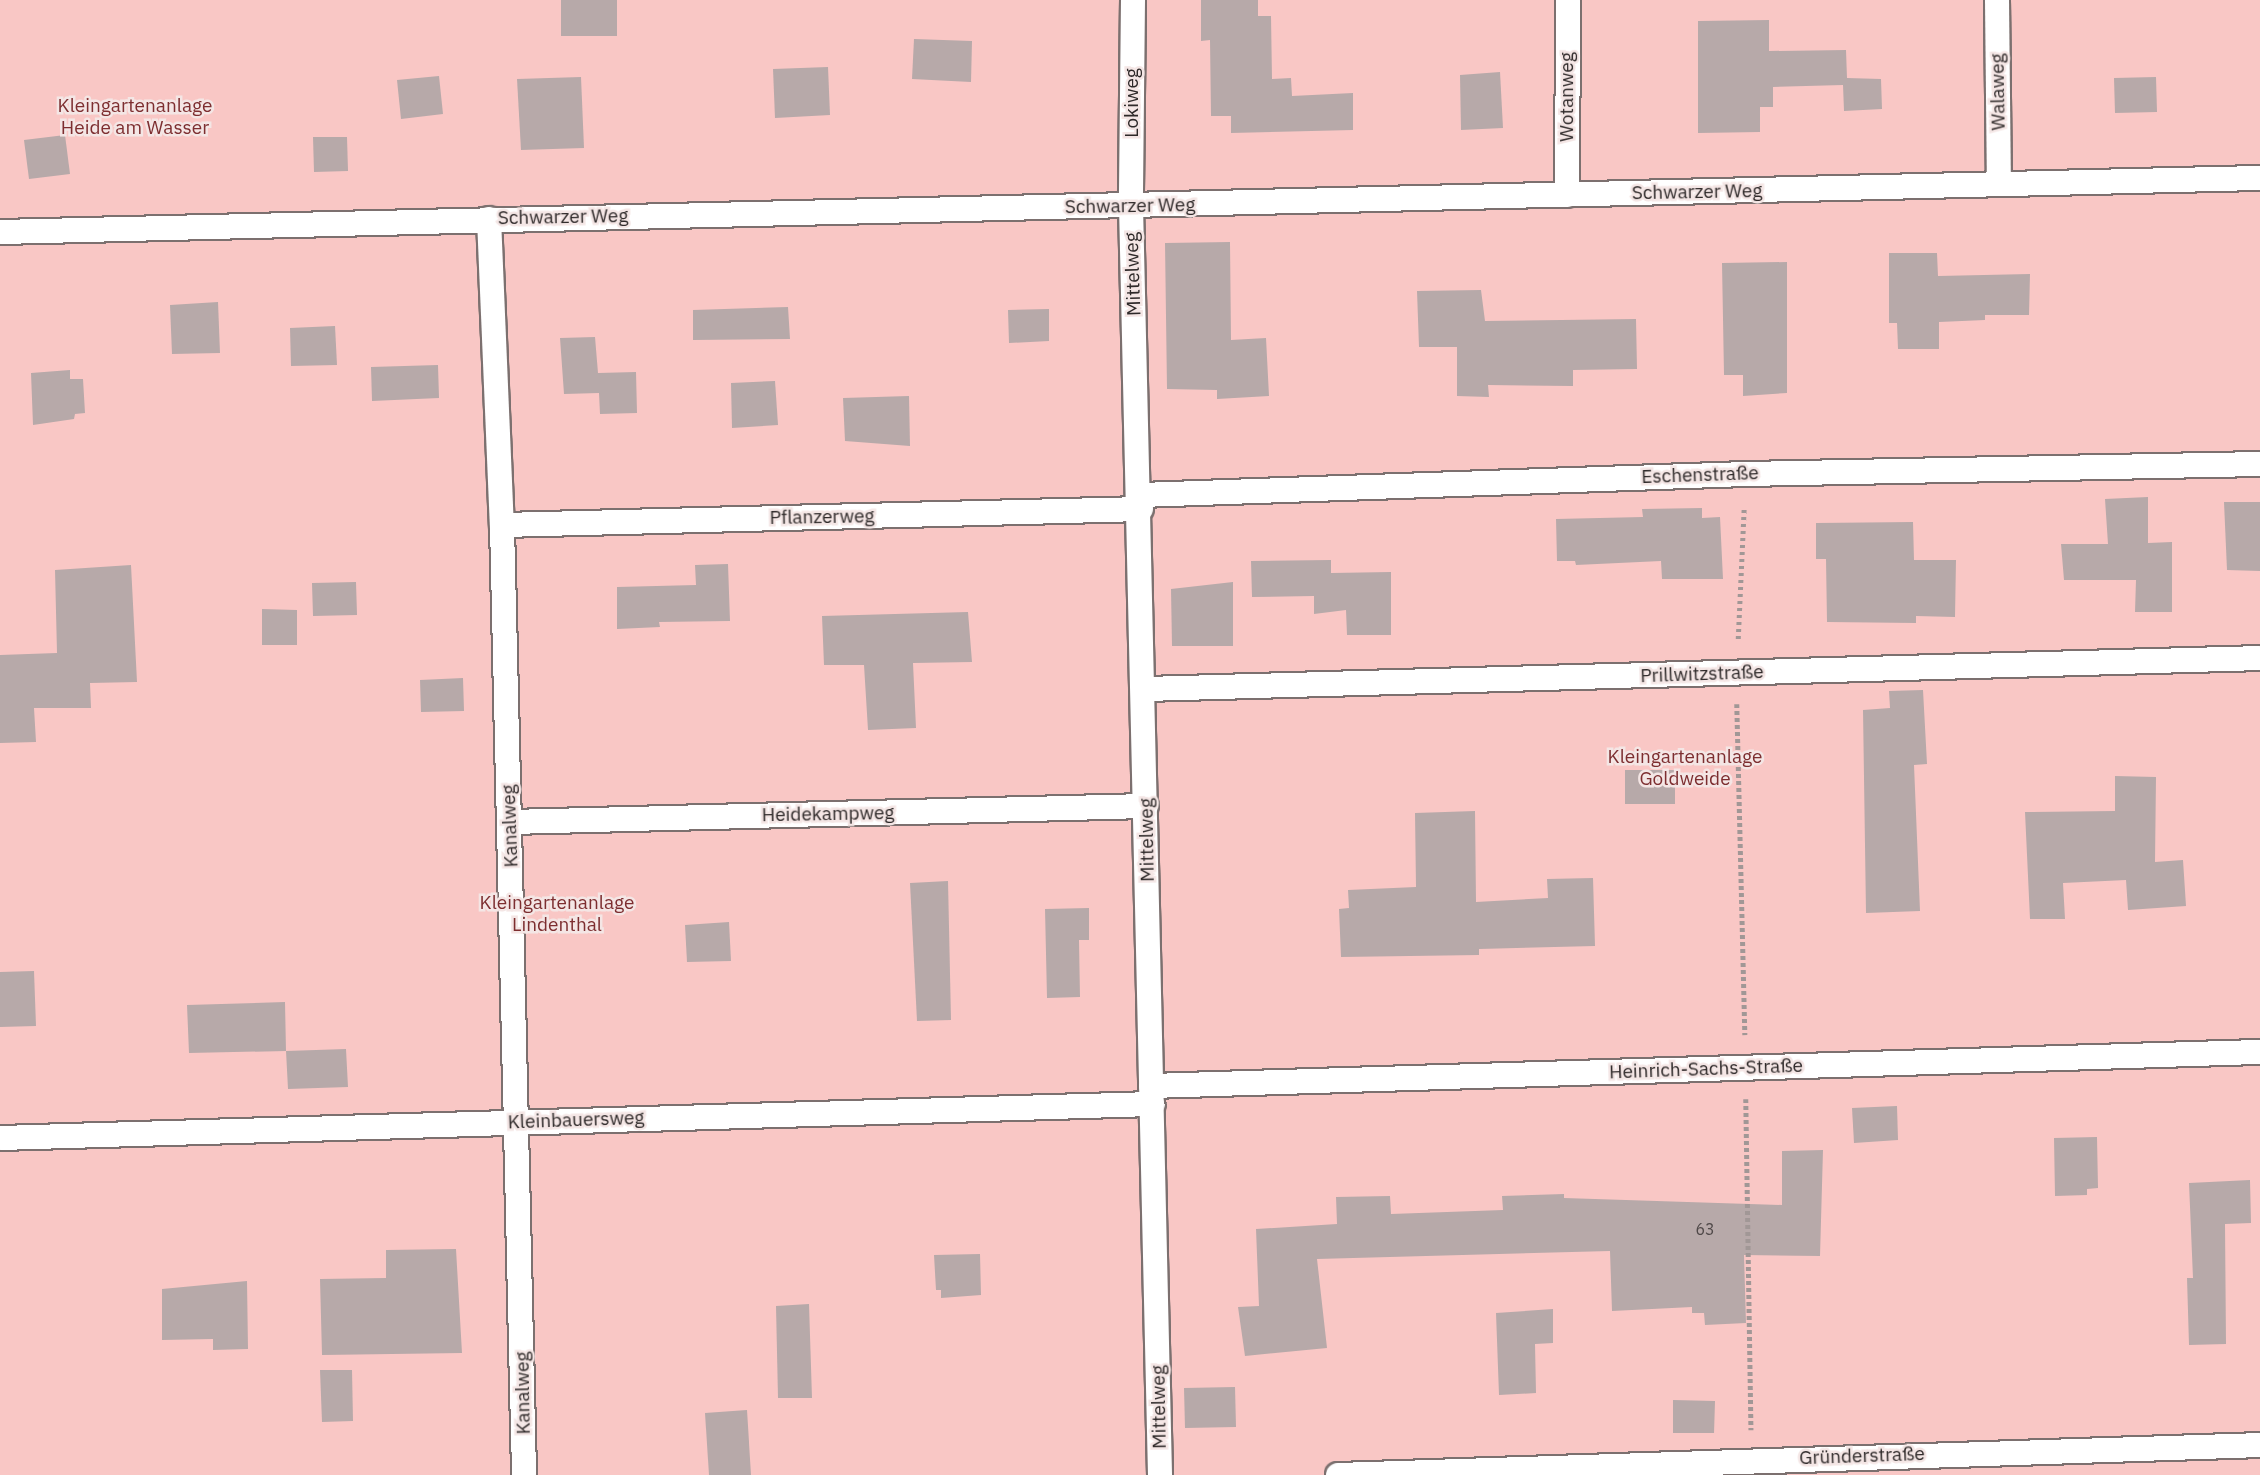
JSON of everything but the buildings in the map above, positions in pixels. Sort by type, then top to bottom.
[{"type":"lane","name":"Lokiweg","points":[[1131,206],[1133,0]]},
{"type":"lane","name":"Wotanweg","points":[[1567,0],[1567,195]]},
{"type":"lane","name":"Walaweg","points":[[1997,0],[1999,184]]},
{"type":"lane","name":"Schwarzer Weg","points":[[0,232],[2260,178]]},
{"type":"lane","name":"Mittelweg","points":[[1131,206],[1141,502],[1160,1475]]},
{"type":"lane","name":"Kanalweg","points":[[489,219],[502,525],[518,1122],[524,1475]]},
{"type":"lane","name":"Eschenstraße","points":[[1141,502],[1745,474],[2260,464]]},
{"type":"lane","name":"Pflanzerweg","points":[[502,525],[1141,502]]},
{"type":"lane","name":"Prillwitzstraße","points":[[1145,689],[2260,658]]},
{"type":"lane","name":"Heidekampweg","points":[[510,822],[1146,806]]},
{"type":"lane","name":"Heinrich-Sachs-Straße","points":[[1152,1095],[1746,1068],[2260,1052]]},
{"type":"lane","name":"Kleinbauersweg","points":[[0,1138],[518,1122],[1152,1095]]},
{"type":"lane","name":"Gründerstraße","points":[[1339,1475],[1752,1459],[2260,1445]]},
{"type":"path","points":[[1745,474],[1737,673],[1752,1459]]},
{"type":"green space","points":[[0,0],[2260,0],[2260,1475],[0,1475]]},
{"type":"park label","name":"Kleingartenanlage Heide am Wasser","points":[[135,117]]},
{"type":"park label","name":"Kleingartenanlage Goldweide","points":[[1685,768]]},
{"type":"park label","name":"Kleingartenanlage Lindenthal","points":[[557,914]]}]
